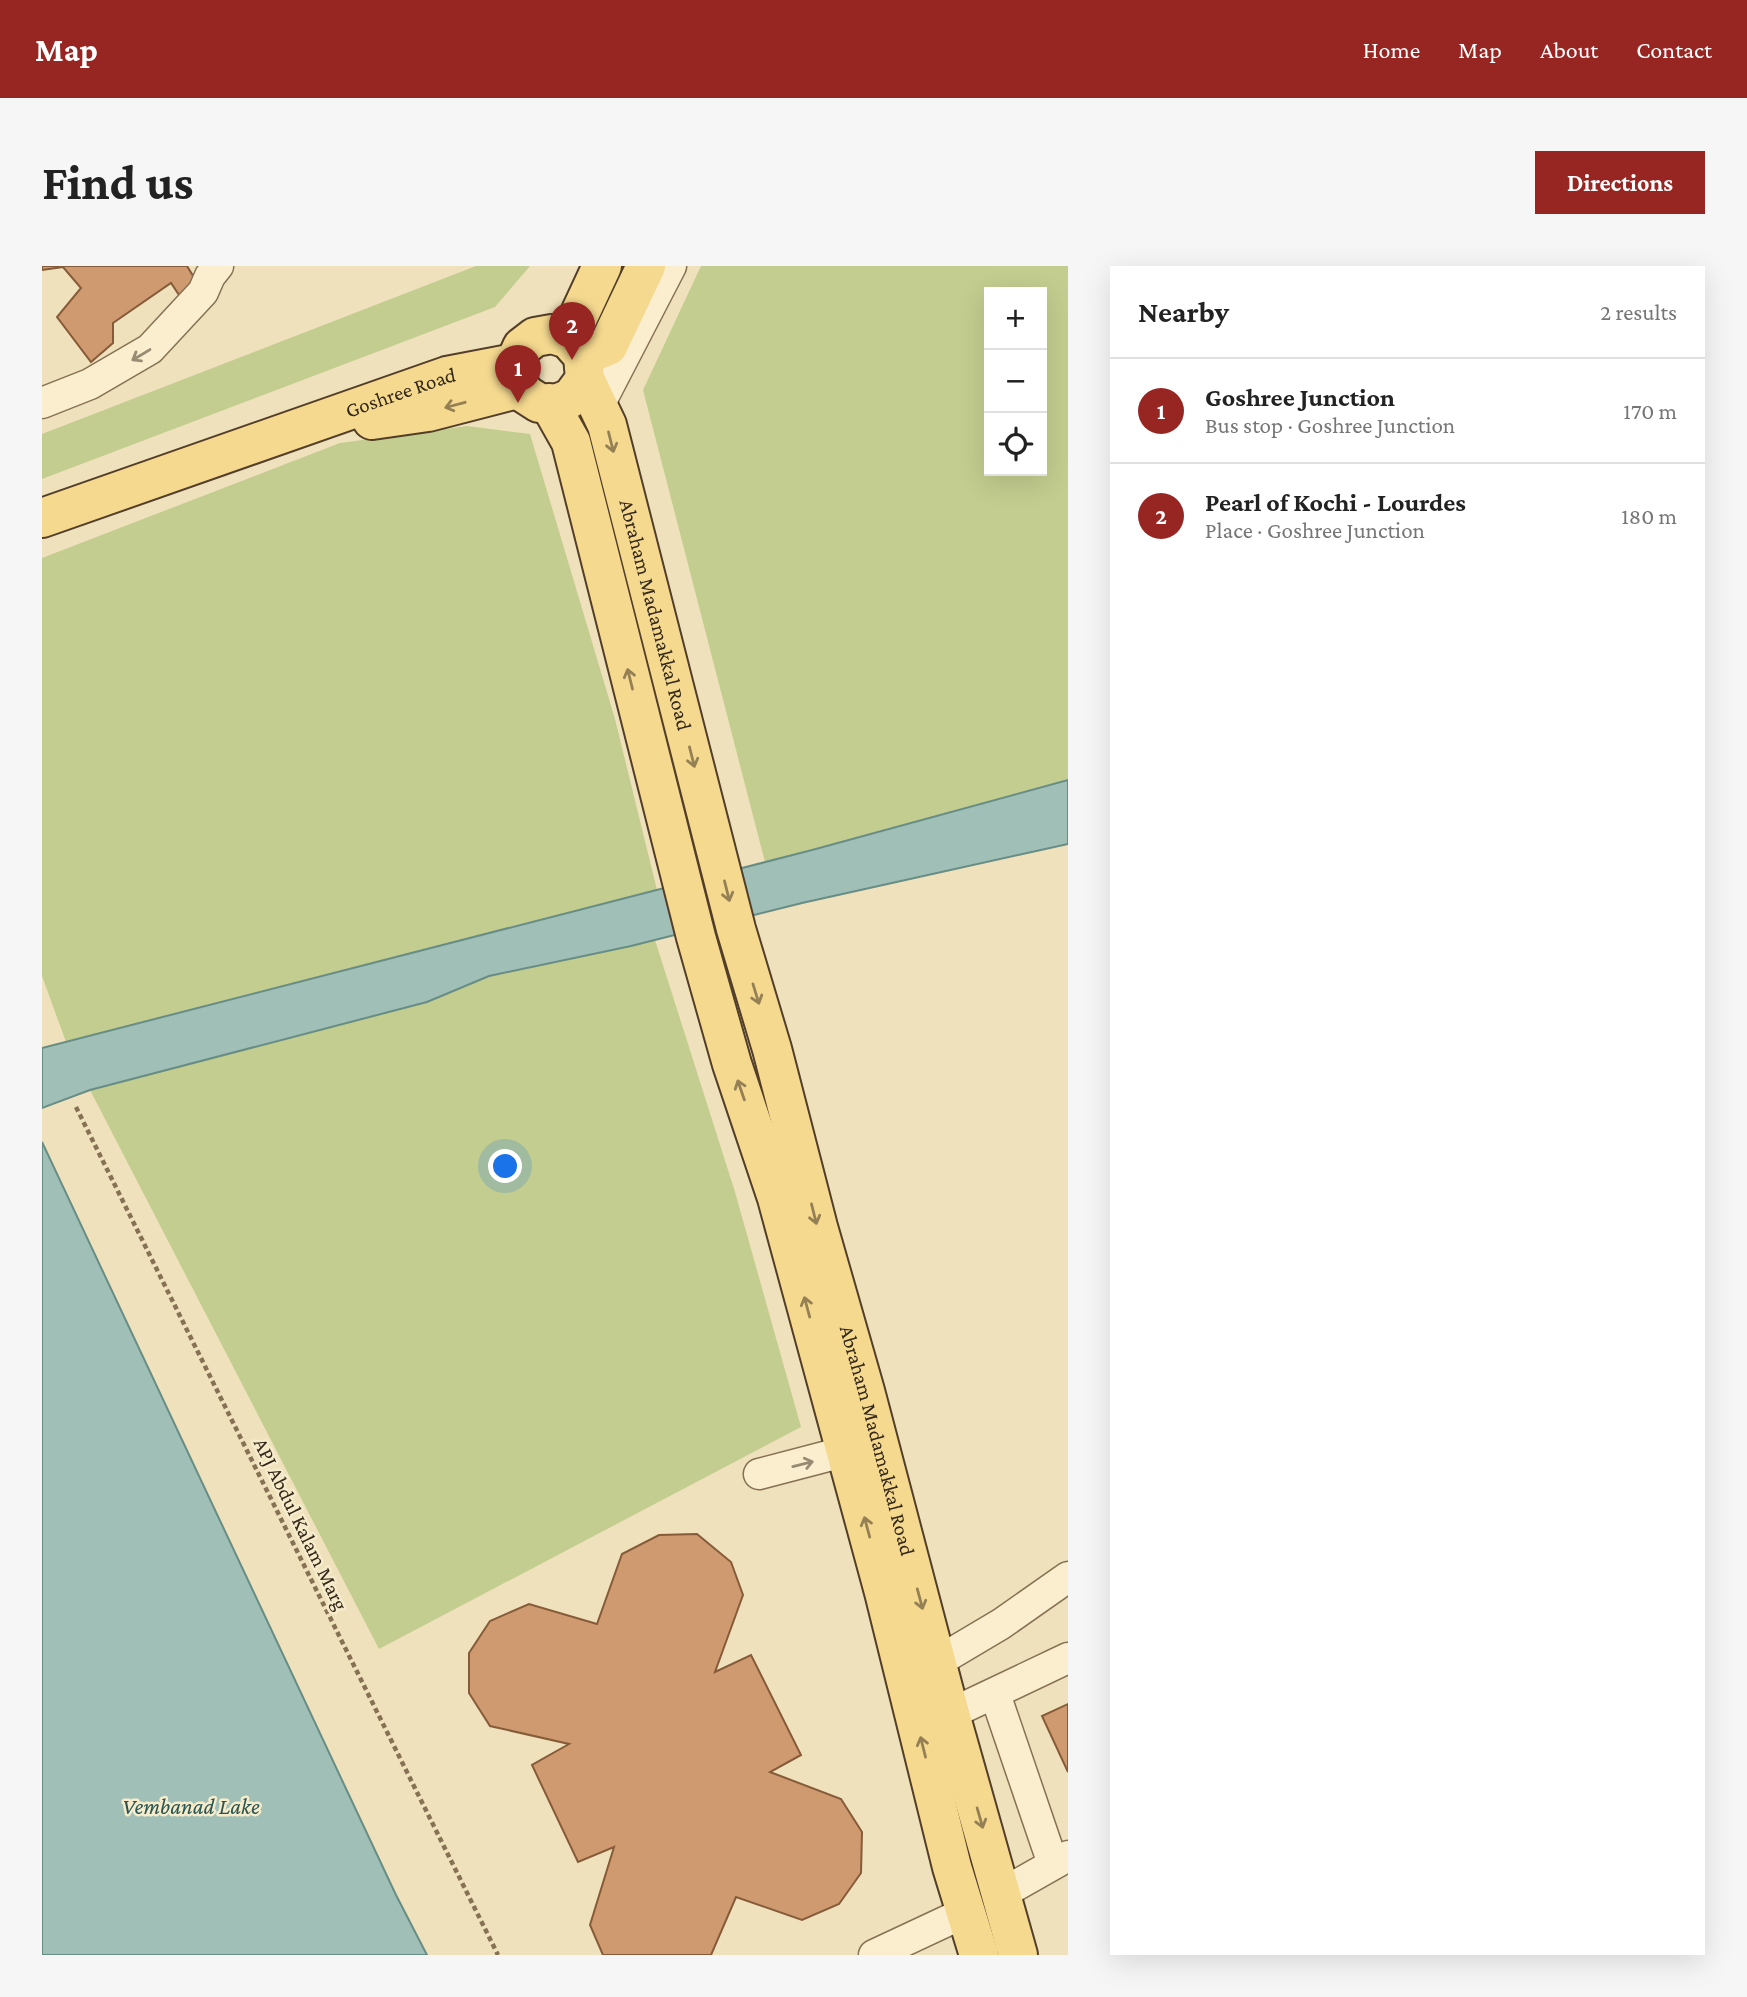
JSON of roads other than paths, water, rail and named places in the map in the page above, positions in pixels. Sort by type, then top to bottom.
[{"type":"main road","points":[[588,365],[602,266]]},
{"type":"main road","points":[[588,365],[552,334],[535,337],[522,347],[528,385],[556,404],[571,398],[646,266]]},
{"type":"main road","name":"Abraham Madamakkal Road","points":[[588,365],[607,425],[736,929],[772,1049],[950,1714],[1018,1955]]},
{"type":"main road","name":"Goshree Road","points":[[57,512],[447,376],[528,385]]},
{"type":"main road","name":"Abraham Madamakkal Road","points":[[528,385],[570,442],[696,937],[732,1064],[777,1198],[884,1592],[952,1867],[979,1955]]},
{"type":"street","points":[[42,403],[90,384],[150,349],[203,292],[218,266]]},
{"type":"street","points":[[588,365],[671,266]]},
{"type":"street","points":[[758,1474],[847,1451]]},
{"type":"street","points":[[937,1662],[1001,1624],[1068,1577]]},
{"type":"street","points":[[950,1714],[1068,1658]]},
{"type":"street","points":[[995,1694],[1061,1860],[1001,1894]]},
{"type":"street","points":[[874,1955],[966,1912]]},
{"type":"water","points":[[1068,780],[1068,844],[802,903],[631,946],[489,976],[427,1002],[90,1090],[42,1108],[42,1048],[812,850]]},
{"type":"water","name":"Vembanad Lake","points":[[42,1142],[396,1895],[427,1955],[42,1955]]},
{"type":"place","name":"Pearl of Kochi - Lourdes","points":[[572,360]]},
{"type":"place","name":"Goshree Junction","points":[[518,403]]}]
